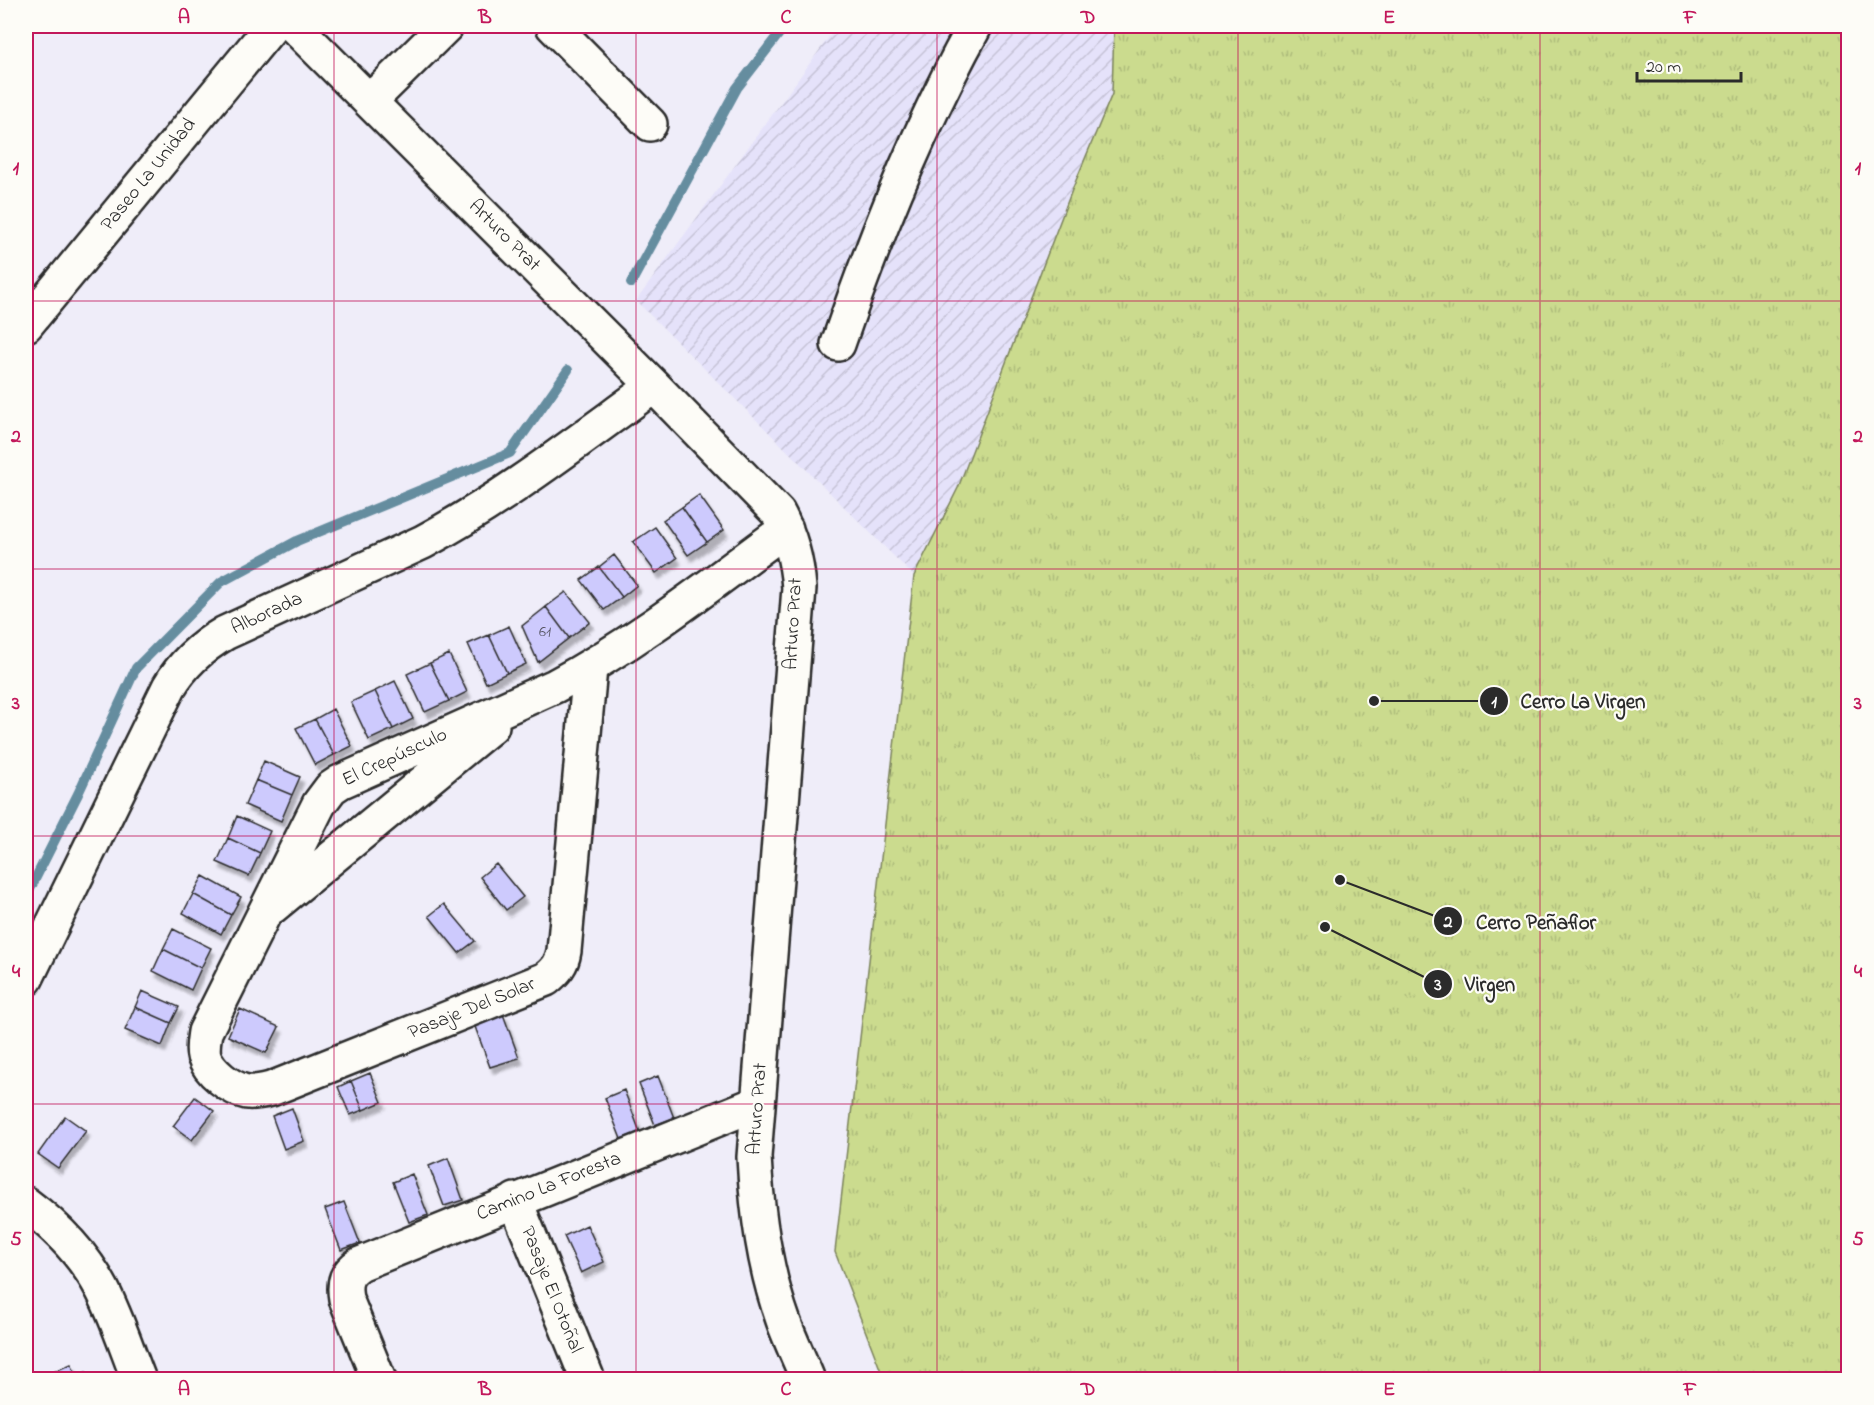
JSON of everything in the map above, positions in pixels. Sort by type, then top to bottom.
[{"type":"street","name":"Paseo La Unidad","points":[[26,325],[272,26]]},
{"type":"street","name":"Arturo Prat","points":[[294,26],[654,386],[777,513],[786,529],[797,567],[799,588],[754,1157],[756,1200],[771,1282],[783,1322],[808,1380]]},
{"type":"street","points":[[370,101],[446,26]]},
{"type":"street","points":[[553,26],[650,124]]},
{"type":"street","points":[[838,344],[890,203],[921,134],[975,26]]},
{"type":"street","name":"Alborada","points":[[26,979],[169,687],[178,671],[191,657],[225,633],[449,528],[496,500],[654,386]]},
{"type":"street","name":"El Crepúsculo","points":[[233,1086],[211,1068],[203,1054],[203,1042],[209,1022],[319,804],[331,788],[590,668],[637,638],[786,529]]},
{"type":"street","name":"Pasaje Del Solar","points":[[233,1086],[247,1092],[271,1089],[546,979],[553,974],[562,960],[564,951],[590,668]]},
{"type":"street","name":"El Crepúsculo","points":[[263,915],[525,699]]},
{"type":"street","name":"Camino La Foresta","points":[[379,1380],[346,1299],[345,1279],[351,1270],[360,1264],[515,1200],[758,1103]]},
{"type":"street","name":"Pasaje El Otoñal","points":[[515,1200],[588,1380]]},
{"type":"street","points":[[26,1204],[69,1241],[88,1266],[103,1290],[140,1380]]},
{"type":"shaded area","points":[[837,26],[1114,26],[1112,94],[1072,190],[958,488],[914,576],[636,301]]},
{"type":"green space","points":[[1114,26],[1848,26],[1848,1379],[884,1379],[835,1252],[914,576],[958,488],[1072,190],[1112,94]]},
{"type":"building","points":[[699,495],[724,530],[707,542],[682,507]]},
{"type":"building","points":[[682,507],[707,542],[688,555],[663,520]]},
{"type":"building","points":[[655,527],[677,558],[656,573],[633,542]]},
{"type":"building","points":[[614,555],[637,585],[622,597],[599,567]]},
{"type":"building","points":[[599,567],[622,597],[604,610],[581,580]]},
{"type":"building","points":[[566,592],[590,622],[569,638],[546,607]]},
{"type":"building","points":[[546,607],[569,638],[538,662],[522,626]]},
{"type":"building","points":[[509,626],[526,664],[507,673],[489,635]]},
{"type":"building","points":[[489,635],[507,673],[486,683],[468,644]]},
{"type":"building","points":[[449,654],[467,692],[449,701],[430,663]]},
{"type":"building","points":[[430,663],[449,701],[425,712],[407,674]]},
{"type":"building","points":[[395,681],[413,719],[393,729],[375,691]]},
{"type":"building","points":[[375,691],[393,729],[369,740],[351,702]]},
{"type":"building","points":[[333,709],[352,746],[334,755],[315,719]]},
{"type":"building","points":[[315,719],[334,755],[315,765],[296,728]]},
{"type":"building","points":[[264,761],[300,777],[292,795],[256,780]]},
{"type":"building","points":[[256,780],[292,795],[281,821],[245,805]]},
{"type":"building","points":[[237,816],[270,831],[260,853],[228,838]]},
{"type":"building","points":[[228,838],[260,853],[249,876],[217,862]]},
{"type":"building","points":[[496,864],[523,897],[506,910],[480,877]]},
{"type":"building","points":[[203,876],[241,897],[231,915],[193,894]]},
{"type":"building","points":[[193,894],[231,915],[221,934],[183,913]]},
{"type":"building","points":[[444,904],[475,941],[459,953],[429,916]]},
{"type":"building","points":[[173,929],[211,948],[201,968],[163,949]]},
{"type":"building","points":[[163,949],[201,968],[191,990],[153,971]]},
{"type":"building","points":[[142,991],[179,1007],[171,1023],[135,1007]]},
{"type":"building","points":[[135,1007],[171,1023],[162,1046],[125,1030]]},
{"type":"building","points":[[240,1009],[279,1027],[266,1053],[228,1036]]},
{"type":"building","points":[[503,1014],[519,1058],[490,1067],[474,1024]]},
{"type":"building","points":[[370,1073],[382,1102],[363,1110],[351,1081]]},
{"type":"building","points":[[658,1076],[674,1118],[655,1125],[639,1084]]},
{"type":"building","points":[[351,1081],[363,1110],[350,1115],[338,1087]]},
{"type":"building","points":[[624,1090],[640,1132],[621,1139],[605,1098]]},
{"type":"building","points":[[195,1097],[214,1111],[192,1140],[173,1126]]},
{"type":"building","points":[[292,1108],[304,1141],[284,1149],[272,1116]]},
{"type":"building","points":[[65,1116],[86,1131],[58,1168],[38,1154]]},
{"type":"building","points":[[448,1158],[463,1200],[444,1206],[429,1166]]},
{"type":"building","points":[[412,1174],[428,1215],[409,1222],[393,1182]]},
{"type":"building","points":[[344,1202],[360,1243],[341,1250],[325,1209]]},
{"type":"building","points":[[587,1225],[604,1262],[581,1273],[564,1236]]},
{"type":"building","points":[[71,1364],[77,1376],[86,1372],[89,1380],[36,1380]]},
{"type":"waterway","points":[[631,283],[737,88],[785,26]]},
{"type":"waterway","points":[[26,897],[78,794],[136,668],[221,582],[297,541],[510,453],[568,370]]},
{"type":"place","name":"Cerro La Virgen","points":[[1374,701]]},
{"type":"place","name":"Cerro Peñaflor","points":[[1340,880]]},
{"type":"place","name":"Virgen","points":[[1325,927]]}]
